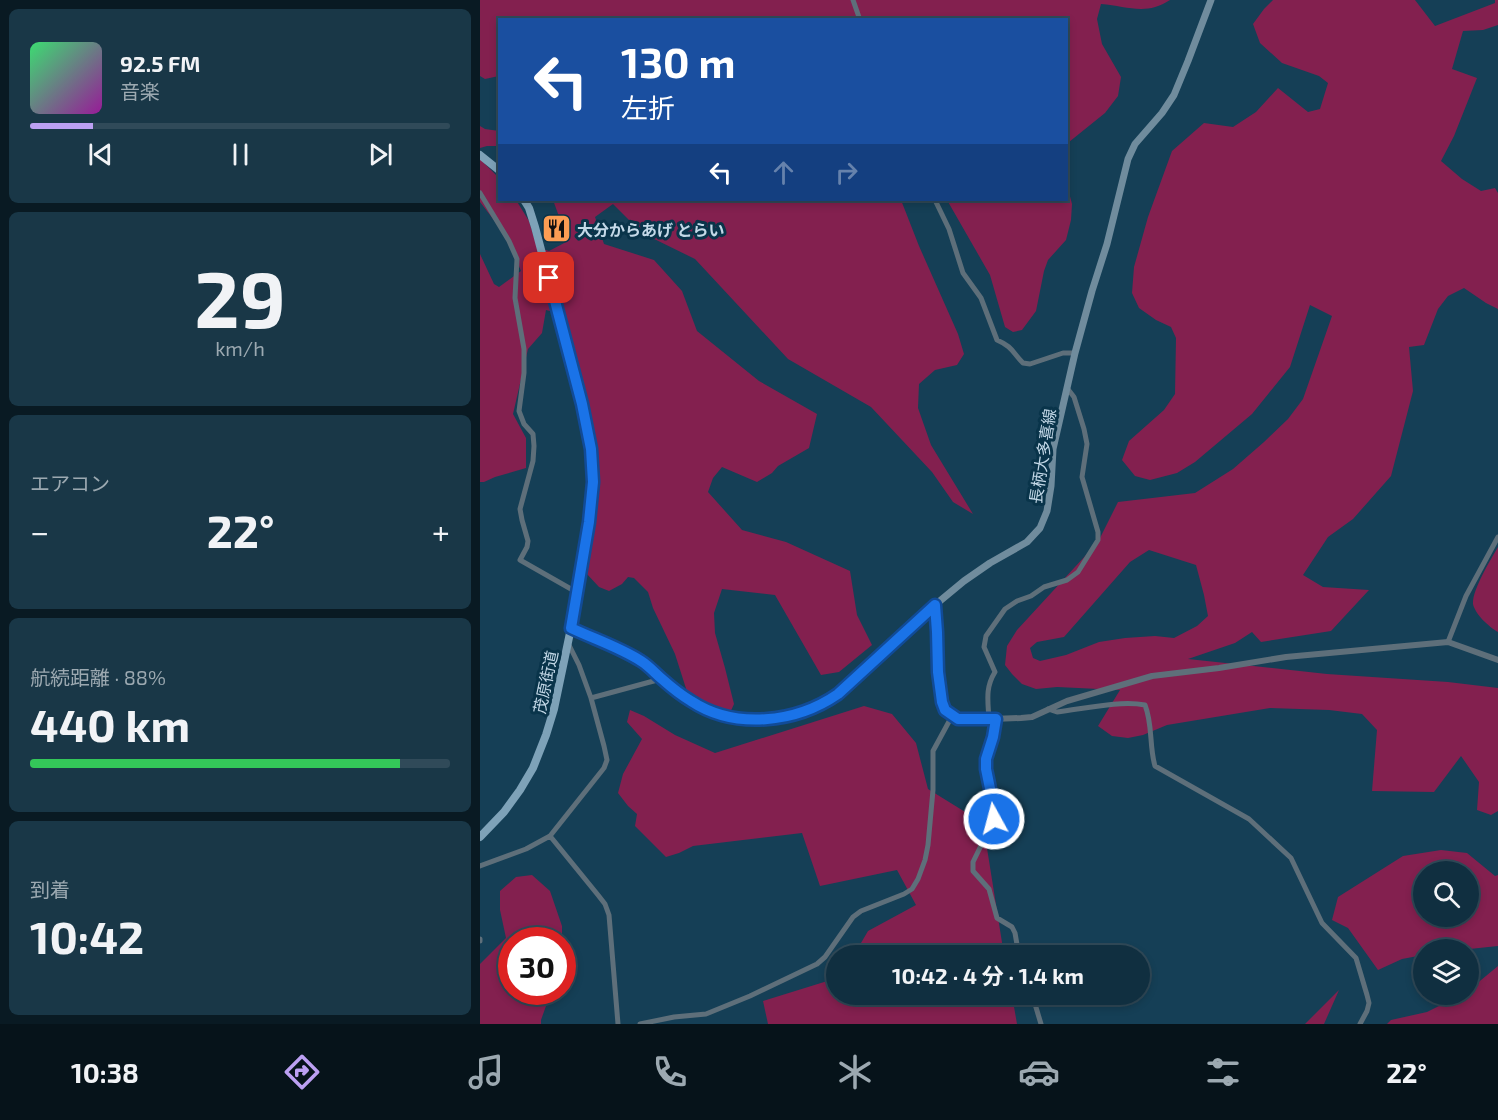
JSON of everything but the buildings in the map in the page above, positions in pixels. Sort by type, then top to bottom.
[{"type":"main road","name":"長柄大多喜線","points":[[571,628],[642,662],[701,708],[728,717],[749,720],[765,720],[793,715],[825,703],[838,694],[935,605],[990,563],[1027,542],[1040,528],[1047,511],[1053,449],[1075,353],[1107,244],[1128,159],[1135,144],[1162,113],[1174,95],[1211,0]]},
{"type":"main road","points":[[480,154],[498,169]]},
{"type":"main road","name":"茂原街道","points":[[480,837],[509,806],[533,768],[552,715],[578,593],[593,482],[591,449],[582,404],[535,227],[525,201]]},
{"type":"street","points":[[853,0],[859,18]]},
{"type":"street","points":[[480,194],[517,259],[515,298],[524,349],[524,373],[519,411],[524,424],[533,434],[534,446],[533,461],[520,509],[528,541],[520,561],[578,593]]},
{"type":"street","points":[[935,201],[949,229],[963,273],[981,298],[997,340],[1007,344],[1023,363],[1030,364],[1063,353],[1075,353]]},
{"type":"street","points":[[1017,945],[1012,927],[997,918],[989,889],[974,871],[973,862],[995,813],[986,759],[993,737],[987,691],[995,672],[984,646],[986,636],[1005,609],[1044,587],[1067,580],[1078,572],[1098,540],[1098,532],[1082,477],[1087,444],[1084,429],[1074,397],[1067,388]]},
{"type":"street","points":[[1448,642],[1466,596],[1498,537]]},
{"type":"street","points":[[935,605],[938,672],[942,702],[945,710],[952,716],[966,720],[1032,717],[1067,701],[1152,676],[1286,657],[1448,642],[1498,660]]},
{"type":"street","points":[[480,866],[526,849],[550,836],[604,768],[607,760],[591,698],[579,665],[567,642]]},
{"type":"street","points":[[591,698],[661,679]]},
{"type":"street","points":[[1048,709],[1057,712],[1118,705],[1145,705],[1149,717],[1155,766],[1249,819],[1291,858],[1322,923],[1356,958],[1368,1003],[1367,1011],[1360,1024]]},
{"type":"street","points":[[640,1024],[674,1017],[706,1014],[817,964],[861,911],[912,889],[928,845],[933,790],[933,751],[952,716]]},
{"type":"street","points":[[550,836],[598,895],[609,915],[618,1024]]},
{"type":"street","points":[[1035,1005],[1041,1024]]},
{"type":"shaded area","points":[[480,0],[1170,0],[1153,8],[1144,9],[1101,4],[1097,19],[1102,44],[1121,77],[1118,96],[1105,113],[1069,142],[1068,156],[1068,18],[498,18],[498,76],[485,79],[480,76]]},
{"type":"shaded area","points":[[1273,0],[1415,0],[1435,26],[1498,0],[1498,25],[1483,30],[1463,31],[1452,69],[1477,78],[1454,136],[1441,161],[1481,191],[1495,188],[1498,193],[1498,309],[1464,288],[1448,296],[1438,309],[1424,345],[1409,347],[1413,391],[1391,476],[1353,519],[1328,537],[1303,575],[1323,587],[1369,590],[1331,631],[1261,642],[1252,632],[1235,643],[1188,659],[1327,674],[1448,682],[1498,688],[1498,811],[1491,815],[1477,810],[1479,782],[1461,756],[1434,792],[1372,791],[1377,730],[1362,714],[1329,710],[1270,708],[1167,725],[1143,735],[1128,738],[1112,736],[1098,726],[1120,690],[1057,687],[1036,689],[1022,684],[1005,665],[1007,646],[1017,630],[1098,542],[1118,502],[1195,493],[1233,469],[1288,419],[1303,399],[1332,316],[1310,305],[1290,367],[1252,414],[1195,462],[1177,473],[1150,480],[1135,476],[1122,460],[1129,441],[1164,410],[1175,394],[1176,338],[1171,327],[1139,308],[1132,293],[1134,267],[1148,217],[1172,151],[1204,123],[1233,127],[1256,112],[1278,88],[1308,112],[1320,109],[1328,83],[1319,76],[1282,63],[1260,43],[1253,24]],"holes":[[[1149,550],[1196,565],[1208,616],[1197,626],[1174,638],[1155,636],[1125,638],[1099,642],[1066,655],[1040,661],[1033,658],[1030,648],[1037,642],[1064,637],[1130,562]]]},
{"type":"shaded area","points":[[480,126],[498,131],[498,146],[480,148]]},
{"type":"shaded area","points":[[480,159],[498,177],[498,201],[517,201],[529,221],[537,247],[549,251],[568,241],[553,201],[901,201],[958,334],[964,354],[957,365],[935,370],[919,384],[918,408],[931,445],[973,514],[953,502],[932,472],[871,407],[788,359],[695,259],[642,233],[613,204],[595,217],[604,244],[654,260],[682,291],[697,331],[759,381],[817,414],[809,448],[778,466],[772,473],[757,482],[722,467],[713,478],[708,492],[742,530],[786,542],[850,571],[857,615],[872,645],[839,672],[821,675],[775,595],[722,589],[714,613],[715,633],[734,704],[729,715],[690,701],[675,654],[653,608],[648,592],[634,578],[628,577],[622,584],[609,591],[599,587],[586,573],[600,485],[589,414],[565,315],[546,310],[542,333],[528,349],[513,414],[526,438],[526,468],[480,482],[480,254],[494,284],[499,287],[521,271],[507,237],[480,202]]},
{"type":"shaded area","points":[[1068,189],[1072,204],[1066,240],[1048,260],[1036,311],[1022,330],[1013,332],[1005,327],[990,275],[948,201],[1068,201]]},
{"type":"shaded area","points":[[1498,547],[1498,632],[1483,620],[1473,604],[1479,583]]},
{"type":"shaded area","points":[[864,706],[892,714],[916,743],[928,789],[983,823],[1002,945],[860,945],[868,931],[916,905],[897,870],[820,886],[802,833],[693,846],[666,857],[635,826],[637,814],[618,793],[623,774],[642,739],[627,722],[630,710],[675,735],[715,753]]},
{"type":"shaded area","points":[[1441,850],[1467,853],[1477,861],[1413,861],[1413,927],[1479,927],[1479,863],[1495,876],[1498,875],[1498,946],[1479,948],[1479,939],[1413,939],[1413,957],[1402,959],[1378,970],[1348,928],[1332,920],[1338,897],[1403,856]]},
{"type":"shaded area","points":[[532,875],[550,891],[562,927],[504,927],[500,910],[500,891],[516,877]]},
{"type":"shaded area","points":[[498,946],[498,1005],[546,1005],[541,1024],[480,1024],[480,964]]},
{"type":"shaded area","points":[[1498,966],[1498,1024],[1387,1024],[1391,1020],[1427,1012],[1441,1005],[1479,1005],[1479,982]]},
{"type":"shaded area","points":[[826,981],[826,1005],[1014,1005],[1017,1024],[768,1024],[763,1001]]},
{"type":"shaded area","points":[[1339,990],[1324,1024],[1305,1024]]},
{"type":"place","name":"大分からあげ とらい","points":[[556,229]]},
{"type":"route","points":[[549,278],[582,404],[591,449],[593,482],[589,522],[571,628],[642,662],[701,708],[728,717],[765,720],[793,715],[825,703],[838,694],[935,605],[938,672],[945,710],[958,719],[996,719],[986,759],[994,819]]}]
